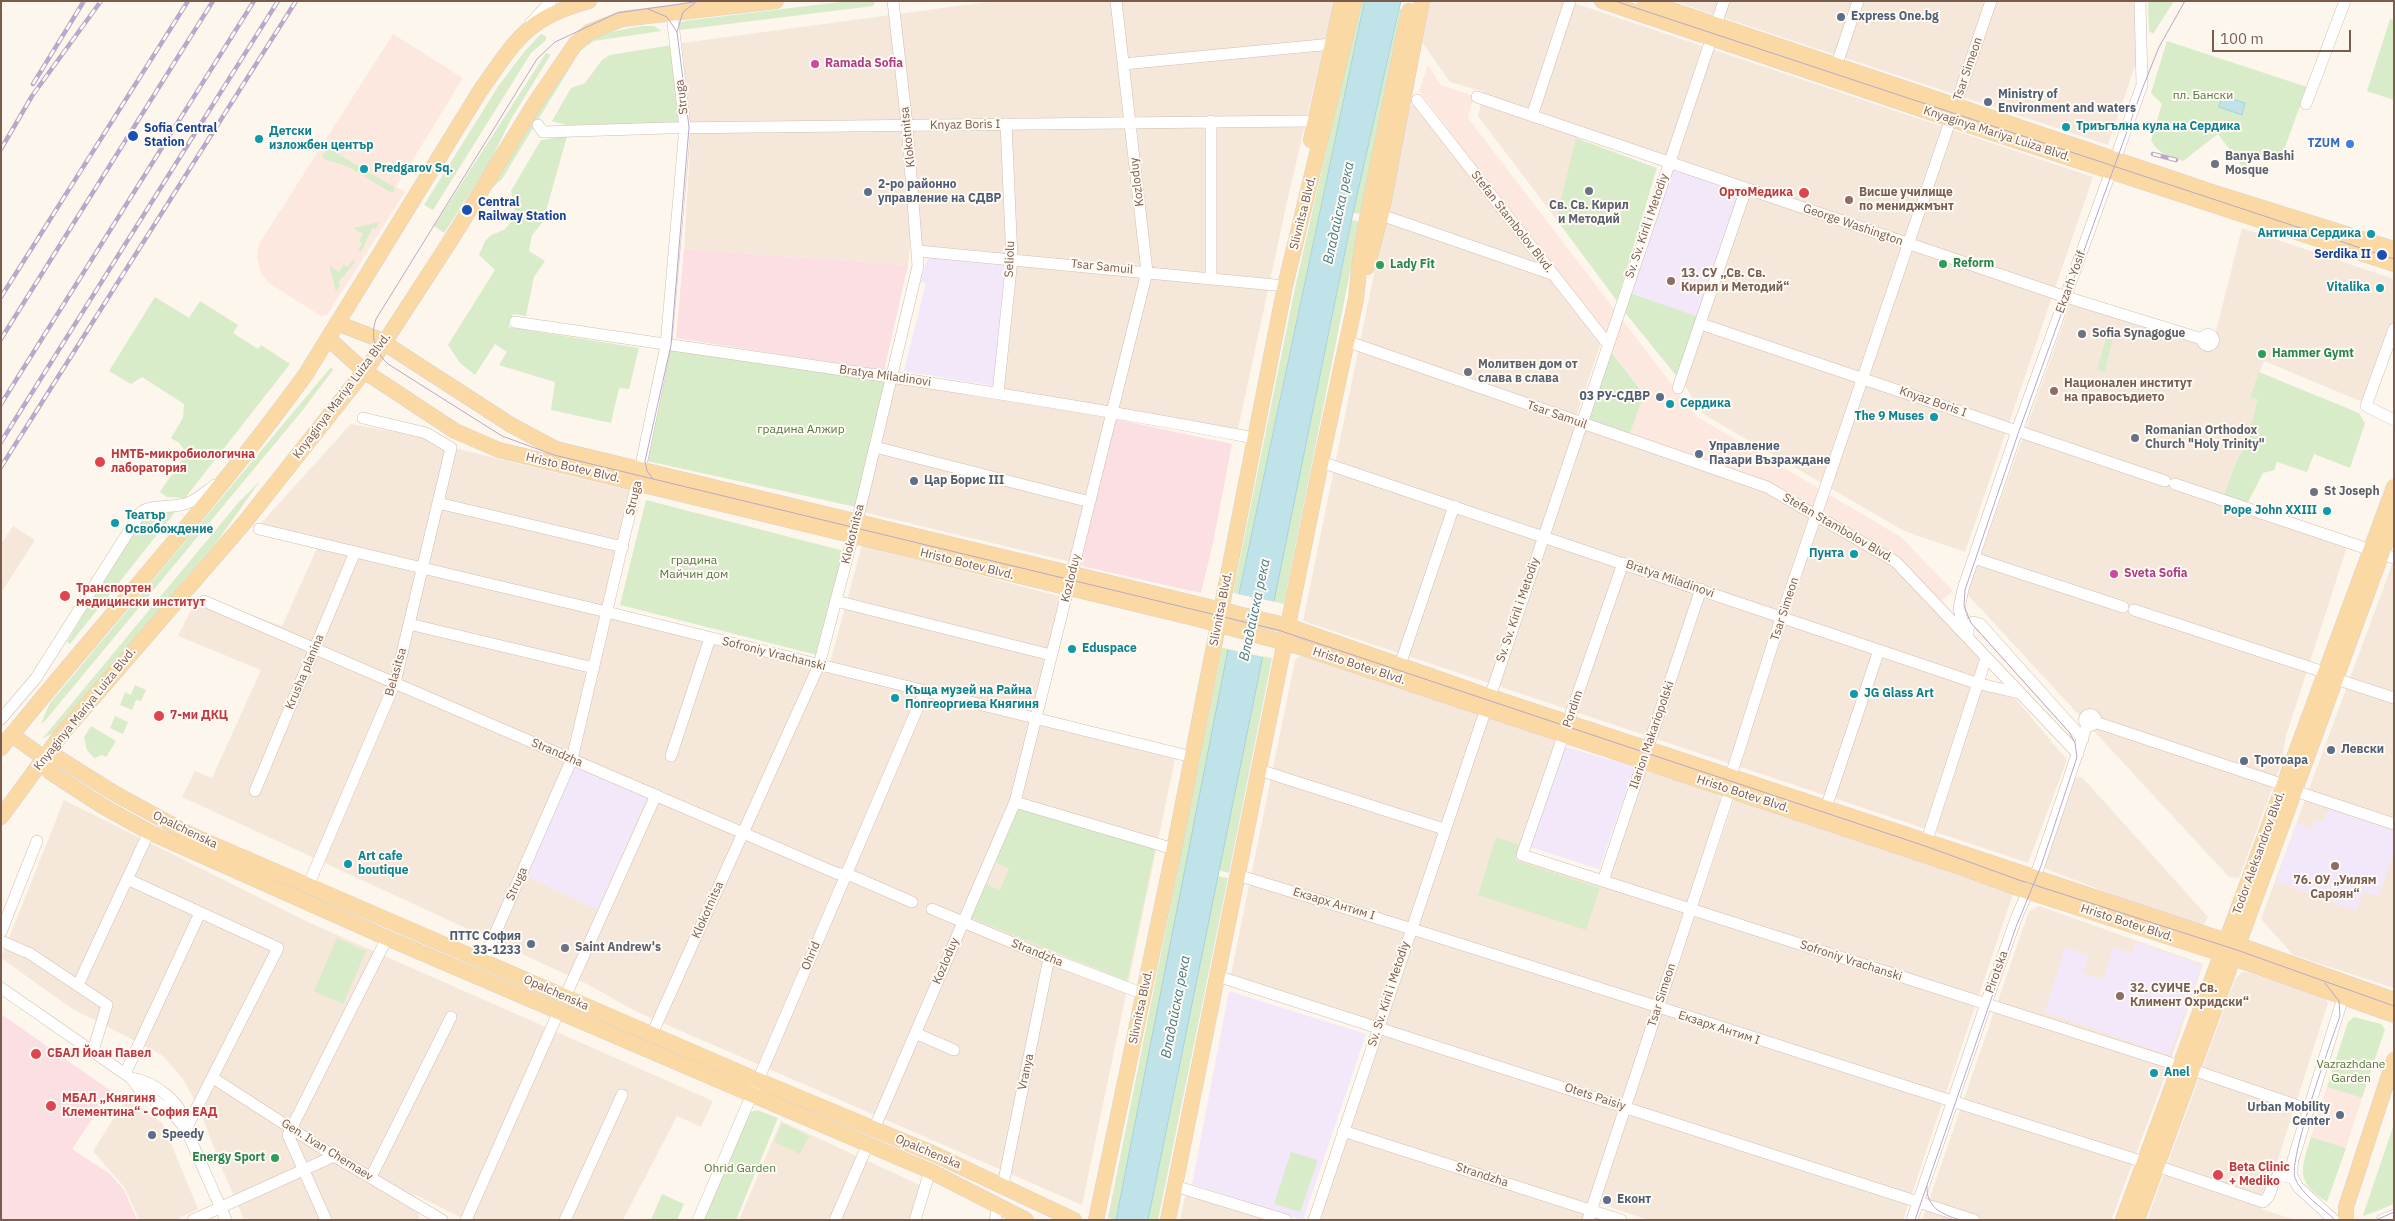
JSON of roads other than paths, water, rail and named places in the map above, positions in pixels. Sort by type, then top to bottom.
[{"type":"main road","points":[[1,748],[232,471],[302,380],[480,91],[525,31],[554,11],[588,1]]},
{"type":"main road","name":"Knyaginya Mariya Luiza Blvd.","points":[[1,817],[44,758],[87,704],[245,522],[364,371],[449,243],[535,103],[576,43],[589,32],[622,19],[776,1]]},
{"type":"main road","points":[[1285,286],[1315,121],[1342,1]]},
{"type":"main road","name":"Slivnitsa Blvd.","points":[[1096,1220],[1192,757],[1222,627],[1254,438],[1285,286],[1354,1]]},
{"type":"main road","points":[[1168,1220],[1259,770],[1280,642],[1346,341],[1356,299],[1381,216],[1422,1]]},
{"type":"main road","name":"Knyaginya Mariya Luiza Blvd.","points":[[1602,1],[1713,32],[1834,72],[2113,165],[2394,264]]},
{"type":"main road","name":"Knyaginya Mariya Luiza Blvd.","points":[[1645,1],[1713,32]]},
{"type":"main road","points":[[1356,299],[1367,219],[1409,11]]},
{"type":"main road","name":"Knyaginya Mariya Luiza Blvd.","points":[[2113,165],[2394,249]]},
{"type":"main road","name":"Hristo Botev Blvd.","points":[[337,323],[384,343],[533,438],[639,477]]},
{"type":"main road","name":"Hristo Botev Blvd.","points":[[328,338],[364,371],[455,431],[483,445],[552,464],[639,477],[854,529],[1072,574],[1284,625],[1400,665],[1487,702]]},
{"type":"main road","name":"Todor Aleksandrov Blvd.","points":[[2382,554],[2394,487]]},
{"type":"main road","name":"Todor Aleksandrov Blvd.","points":[[2137,1220],[2151,1164],[2186,1068],[2331,676],[2382,554],[2394,520]]},
{"type":"main road","name":"Hristo Botev Blvd.","points":[[854,529],[1068,589],[1280,642],[1487,702],[2230,950],[2345,991],[2394,1016]]},
{"type":"main road","name":"Opalchenska","points":[[12,735],[44,758],[50,772],[104,807],[149,832],[387,938],[930,1171],[996,1212],[1026,1220]]},
{"type":"main road","name":"Opalchenska","points":[[44,758],[60,759],[114,793],[189,834],[1003,1185],[1074,1220]]},
{"type":"main road","name":"Hristo Botev Blvd.","points":[[1730,783],[1826,808],[1924,848]]},
{"type":"main road","name":"Hristo Botev Blvd.","points":[[2345,991],[2394,1000]]},
{"type":"main road","points":[[2335,1220],[2346,1213],[2394,1060]]},
{"type":"main road","name":"Todor Aleksandrov Blvd.","points":[[2123,1220],[2151,1164]]},
{"type":"street","points":[[525,31],[551,1]]},
{"type":"street","name":"Klokotnitsa","points":[[652,1034],[819,665],[875,448],[918,266],[907,126],[893,1]]},
{"type":"street","name":"Kozloduy","points":[[874,1129],[1015,802],[1146,272],[1116,1]]},
{"type":"street","points":[[1532,116],[1570,1]]},
{"type":"street","name":"Sv. Sv. Kiril i Metodiy","points":[[1314,1220],[1607,343],[1724,1]]},
{"type":"street","points":[[1834,72],[1858,1]]},
{"type":"street","name":"Tsar Simeon","points":[[1589,1215],[1690,910],[1816,515],[1991,1]]},
{"type":"street","name":"Ekzarh Yosif","points":[[1974,558],[2017,431],[2142,85],[2140,1]]},
{"type":"street","points":[[2306,104],[2345,1]]},
{"type":"street","name":"Struga","points":[[483,961],[572,759],[623,547],[668,345],[686,127],[672,14]]},
{"type":"street","points":[[1123,64],[1332,44]]},
{"type":"street","name":"George Washington","points":[[1477,97],[2066,297],[2202,339]]},
{"type":"street","name":"Stefan Stambolov Blvd.","points":[[1417,100],[1607,343]]},
{"type":"street","name":"Knyaz Boris I","points":[[538,125],[543,132],[686,127],[907,126],[1130,121],[1306,121]]},
{"type":"street","points":[[1211,121],[1212,278]]},
{"type":"street","name":"Seliolu","points":[[998,393],[1012,259],[1006,124]]},
{"type":"street","points":[[1678,388],[1746,189]]},
{"type":"street","points":[[1381,216],[1552,274]]},
{"type":"street","name":"Tsar Samuil","points":[[918,251],[1285,286]]},
{"type":"street","name":"Bratya Miladinovi","points":[[515,322],[1113,411],[1254,438]]},
{"type":"street","name":"Knyaz Boris I","points":[[1701,324],[2382,554]]},
{"type":"street","points":[[2394,328],[2366,406],[2394,420]]},
{"type":"street","name":"Tsar Samuil","points":[[1346,341],[1767,487]]},
{"type":"street","name":"Belasitsa","points":[[308,886],[395,683],[451,448],[426,433],[363,418]]},
{"type":"street","points":[[875,448],[1090,502]]},
{"type":"street","name":"Bratya Miladinovi","points":[[1321,462],[1978,684],[2019,693]]},
{"type":"street","points":[[1,719],[36,678],[141,512],[158,505],[186,504],[197,499],[232,471]]},
{"type":"street","name":"Stefan Stambolov Blvd.","points":[[1767,487],[1896,562],[2078,754]]},
{"type":"street","points":[[438,503],[623,547]]},
{"type":"street","points":[[1400,665],[1454,506]]},
{"type":"street","name":"Sofroniy Vrachanski","points":[[259,529],[607,612],[924,693],[1192,757]]},
{"type":"street","name":"Krusha planina","points":[[256,791],[355,552]]},
{"type":"street","points":[[1974,558],[2394,698]]},
{"type":"street","name":"Stefan Stambolov Blvd.","points":[[1968,638],[1961,622],[1960,603],[1974,558]]},
{"type":"street","name":"Pordim","points":[[1522,855],[1623,563]]},
{"type":"street","name":"Ilarion Makariopolski","points":[[1603,881],[1701,589]]},
{"type":"street","name":"Strandzha","points":[[204,600],[836,873],[846,875],[912,902]]},
{"type":"street","points":[[836,601],[1051,655]]},
{"type":"street","points":[[1968,638],[1968,626],[1975,622],[1980,624],[2083,739]]},
{"type":"street","points":[[409,624],[594,668]]},
{"type":"street","points":[[671,756],[710,638]]},
{"type":"street","points":[[1826,808],[1879,650]]},
{"type":"street","points":[[1924,848],[1986,658]]},
{"type":"street","name":"Ohrid","points":[[698,1220],[924,693]]},
{"type":"street","name":"Pirotska","points":[[1912,1220],[2017,916],[2031,885],[2083,739],[2091,724],[2290,788]]},
{"type":"street","points":[[1259,770],[1444,829]]},
{"type":"street","points":[[2290,788],[2394,824]]},
{"type":"street","points":[[565,997],[656,795]]},
{"type":"street","points":[[1015,802],[1174,849]]},
{"type":"street","points":[[78,985],[149,832]]},
{"type":"street","points":[[1,932],[37,841]]},
{"type":"street","name":"Sofroniy Vrachanski","points":[[1522,855],[2307,1108]]},
{"type":"street","name":"Екзарх Антим I","points":[[1237,875],[1411,928],[1952,1103],[2151,1164],[2263,1202],[2268,1199],[2276,1177],[2279,1174],[2293,1178]]},
{"type":"street","points":[[127,879],[278,948],[186,1129]]},
{"type":"street","name":"Strandzha","points":[[932,909],[1050,958],[1144,994]]},
{"type":"street","points":[[128,1076],[200,913]]},
{"type":"street","points":[[326,1220],[288,1135],[387,938]]},
{"type":"street","points":[[1,941],[28,953],[107,1005],[93,1052]]},
{"type":"street","name":"Vranya","points":[[1003,1185],[1050,958]]},
{"type":"street","name":"Otets Paisiy","points":[[1217,976],[1974,1220]]},
{"type":"street","points":[[1,988],[128,1076],[143,1080],[171,1099],[181,1109],[185,1118],[186,1129],[226,1220]]},
{"type":"street","points":[[2335,1220],[2302,1192],[2293,1178],[2292,1164],[2307,1108],[2345,991]]},
{"type":"street","points":[[466,1220],[559,1011]]},
{"type":"street","points":[[371,1177],[451,1017]]},
{"type":"street","points":[[915,1033],[954,1050]]},
{"type":"street","name":"Gen. Ivan Chernaev","points":[[213,1078],[334,1156],[442,1220]]},
{"type":"street","points":[[564,1220],[622,1095]]},
{"type":"street","name":"Strandzha","points":[[1344,1131],[1589,1215],[1621,1220]]},
{"type":"street","points":[[835,1220],[868,1144]]},
{"type":"street","points":[[193,1220],[334,1156]]},
{"type":"street","points":[[915,1220],[930,1171]]},
{"type":"street","points":[[1175,1186],[1286,1220]]},
{"type":"street","points":[[420,1206],[425,1220]]},
{"type":"street","points":[[2382,1220],[2394,1215]]},
{"type":"water","name":"Владайска река","points":[[1365,1],[1401,1],[1353,213],[1148,1220],[1116,1220],[1239,594]]},
{"type":"water","points":[[2223,96],[2245,103],[2242,115],[2219,107]]},
{"type":"tram line","points":[[701,1],[617,13],[555,42],[537,59],[376,319],[374,326],[375,344],[388,364],[502,436],[554,455],[1278,630],[1925,846],[2019,880],[2237,950],[2394,1006]]},
{"type":"tram line","points":[[1615,1],[2394,259]]},
{"type":"tram line","points":[[1915,1220],[2016,927],[2041,866],[2077,757],[2075,743],[2069,732],[1971,623],[1964,606],[1965,590],[2019,431],[2143,87],[2159,47],[2185,1]]},
{"type":"tram line","points":[[653,479],[647,471],[645,461],[671,345],[689,127],[677,32],[683,12],[695,3]]},
{"type":"tram line","points":[[648,9],[667,17],[677,32]]},
{"type":"tram line","points":[[2325,983],[2339,1001],[2340,1016],[2304,1125],[2298,1148],[2295,1178],[2302,1190],[2335,1220]]},
{"type":"tram line","points":[[1927,1186],[1927,1194],[1932,1205],[1941,1212],[1960,1220]]},
{"type":"tram line","points":[[2376,1220],[2394,1212]]},
{"type":"railway","points":[[33,84],[84,1]]},
{"type":"railway","points":[[1,149],[32,96],[101,1]]},
{"type":"railway","points":[[1,297],[188,1]]},
{"type":"railway","points":[[1,339],[213,1]]},
{"type":"railway","points":[[1,404],[254,1]]},
{"type":"railway","points":[[1,442],[278,1]]},
{"type":"railway","points":[[1,467],[296,1]]},
{"type":"railway","points":[[2153,154],[2176,160]]},
{"type":"place","name":"Express One.bg","points":[[1841,17]]},
{"type":"place","name":"Ramada Sofia","points":[[815,64]]},
{"type":"place","name":"Ministry of Environment and waters","points":[[1988,102]]},
{"type":"place","name":"Триъгълна кула на Сердика","points":[[2066,127]]},
{"type":"place","name":"Sofia Central Station","points":[[133,136]]},
{"type":"place","name":"Детски изложбен център","points":[[259,139]]},
{"type":"place","name":"TZUM","points":[[2350,144]]},
{"type":"place","name":"Banya Bashi Mosque","points":[[2215,164]]},
{"type":"place","name":"Predgarov Sq.","points":[[364,169]]},
{"type":"place","name":"Св. Св. Кирил и Методий","points":[[1589,191]]},
{"type":"place","name":"2-ро районно управление на СДВР","points":[[868,192]]},
{"type":"place","name":"ОртоМедика","points":[[1804,193]]},
{"type":"place","name":"Висше училище по мениджмънт","points":[[1849,200]]},
{"type":"place","name":"Central Railway Station","points":[[467,210]]},
{"type":"place","name":"Антична Сердика","points":[[2371,234]]},
{"type":"place","name":"Serdika II","points":[[2382,255]]},
{"type":"place","name":"Reform","points":[[1943,264]]},
{"type":"place","name":"Lady Fit","points":[[1380,265]]},
{"type":"place","name":"13. СУ „Св. Св. Кирил и Методий“","points":[[1671,281]]},
{"type":"place","name":"Vitalika","points":[[2380,288]]},
{"type":"place","name":"Sofia Synagogue","points":[[2082,334]]},
{"type":"place","name":"Hammer Gymt","points":[[2262,354]]},
{"type":"place","name":"Молитвен дом от слава в слава","points":[[1468,372]]},
{"type":"place","name":"Национален институт на правосъдието","points":[[2054,391]]},
{"type":"place","name":"03 РУ-СДВР","points":[[1660,397]]},
{"type":"place","name":"Сердика","points":[[1670,404]]},
{"type":"place","name":"The 9 Muses","points":[[1934,417]]},
{"type":"place","name":"Romanian Orthodox Church \"Holy Trinity\"","points":[[2135,438]]},
{"type":"place","name":"Управление Пазари Възраждане","points":[[1699,454]]},
{"type":"place","name":"НМТБ-микробиологична лаборатория","points":[[100,462]]},
{"type":"place","name":"Цар Борис III","points":[[914,481]]},
{"type":"place","name":"St Joseph","points":[[2314,492]]},
{"type":"place","name":"Pope John XXIII","points":[[2327,511]]},
{"type":"place","name":"Театър Освобождение","points":[[115,523]]},
{"type":"place","name":"Пунта","points":[[1854,554]]},
{"type":"place","name":"Sveta Sofia","points":[[2114,574]]},
{"type":"place","name":"Транспортен медицински институт","points":[[65,596]]},
{"type":"place","name":"Eduspace","points":[[1072,649]]},
{"type":"place","name":"JG Glass Art","points":[[1854,694]]},
{"type":"place","name":"Къща музей на Райна Попгеоргиева Княгиня","points":[[895,698]]},
{"type":"place","name":"7-ми ДКЦ","points":[[159,716]]},
{"type":"place","name":"Левски","points":[[2331,750]]},
{"type":"place","name":"Тротоара","points":[[2244,761]]},
{"type":"place","name":"Art cafe boutique","points":[[348,864]]},
{"type":"place","name":"76. ОУ „Уилям Сароян“","points":[[2335,866]]},
{"type":"place","name":"ПТТС София 33-1233","points":[[531,944]]},
{"type":"place","name":"Saint Andrew's","points":[[565,948]]},
{"type":"place","name":"32. СУИЧЕ „Св. Климент Охридски“","points":[[2120,996]]},
{"type":"place","name":"СБАЛ Йоан Павел","points":[[36,1054]]},
{"type":"place","name":"Anel","points":[[2154,1073]]},
{"type":"place","name":"МБАЛ „Княгиня Клементина“ - София ЕАД","points":[[51,1106]]},
{"type":"place","name":"Urban Mobility Center","points":[[2340,1115]]},
{"type":"place","name":"Speedy","points":[[152,1135]]},
{"type":"place","name":"Energy Sport","points":[[275,1158]]},
{"type":"place","name":"Beta Clinic + Mediko","points":[[2218,1175]]},
{"type":"place","name":"Еконт","points":[[1607,1200]]},
{"type":"park label","name":"пл. Бански","points":[[2203,96]]},
{"type":"park label","name":"градина Алжир","points":[[801,430]]},
{"type":"park label","name":"градина Майчин дом","points":[[694,568]]},
{"type":"park label","name":"Vazrazhdane Garden","points":[[2351,1072]]},
{"type":"park label","name":"Ohrid Garden","points":[[740,1169]]}]
